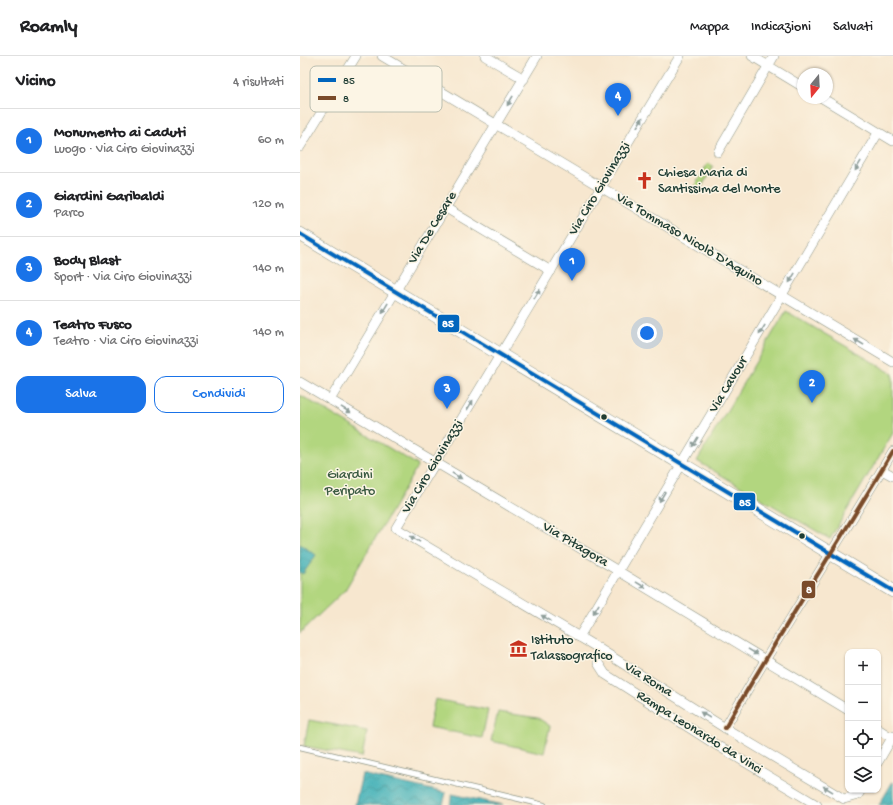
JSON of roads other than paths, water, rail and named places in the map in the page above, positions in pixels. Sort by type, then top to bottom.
[{"type":"main road","points":[[300,234],[893,591]]},
{"type":"street","points":[[350,66],[356,56]]},
{"type":"street","name":"Via Tommaso Nicolò D'Aquino","points":[[382,56],[399,66]]},
{"type":"street","points":[[485,56],[524,79]]},
{"type":"street","name":"Via De Cesare","points":[[330,400],[537,56]]},
{"type":"street","name":"Via Ciro Giovinazzi","points":[[396,528],[680,56]]},
{"type":"street","points":[[752,56],[797,83]]},
{"type":"street","points":[[718,152],[774,56]]},
{"type":"street","name":"Via Tommaso Nicolò D'Aquino","points":[[442,92],[893,362]]},
{"type":"street","points":[[832,104],[893,141]]},
{"type":"street","points":[[300,147],[322,112]]},
{"type":"street","name":"Via Cavour","points":[[579,637],[878,133]]},
{"type":"street","points":[[446,208],[551,271]]},
{"type":"street","name":"Via Pitagora","points":[[300,382],[845,708]]},
{"type":"street","points":[[725,728],[765,660],[832,554],[893,451]]},
{"type":"street","points":[[882,470],[893,476]]},
{"type":"street","name":"Via Roma","points":[[396,528],[598,648],[725,728],[844,799],[858,795],[859,793]]},
{"type":"street","name":"Rampa Leonardo da Vinci","points":[[598,648],[598,663],[605,674],[713,743],[817,805]]},
{"type":"street","points":[[881,731],[893,737],[881,757]]},
{"type":"lane","points":[[300,747],[544,805]]},
{"type":"water","points":[[300,544],[316,555],[303,574],[300,572]]},
{"type":"water","points":[[362,774],[446,793],[443,805],[355,805]]},
{"type":"water","points":[[893,781],[893,805],[879,805]]},
{"type":"water","points":[[452,794],[503,805],[450,805]]},
{"type":"place","name":"Teatro Fusco","points":[[618,116]]},
{"type":"place","name":"Chiesa Maria di Santissima del Monte","points":[[645,181]]},
{"type":"place","name":"Monumento ai Caduti","points":[[572,281]]},
{"type":"place","name":"Giardini Garibaldi","points":[[812,403]]},
{"type":"place","name":"Body Blast","points":[[447,409]]},
{"type":"place","name":"Istituto Talassografico","points":[[518,648]]},
{"type":"park label","name":"Giardini Peripato","points":[[350,484]]}]
